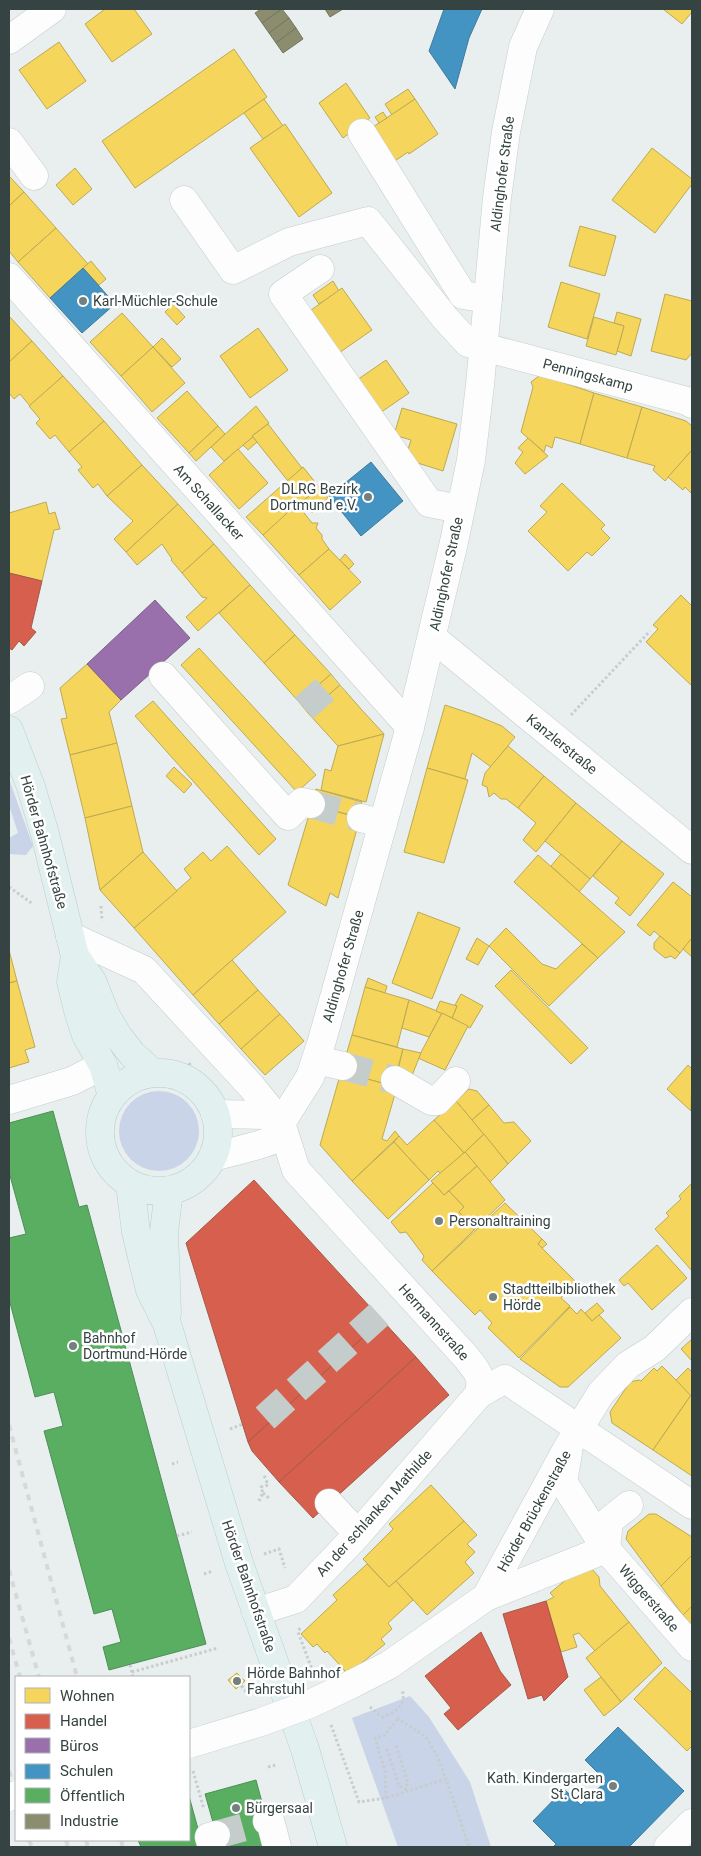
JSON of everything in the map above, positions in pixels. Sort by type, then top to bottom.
[{"type":"main road","name":"Hörder Bahnhofstraße","points":[[9,730],[31,787],[42,824],[73,946],[92,981],[106,1016],[118,1036],[132,1054],[153,1073]]},
{"type":"main road","name":"Hörder Bahnhofstraße","points":[[73,946],[71,982],[79,1014],[86,1036],[103,1065],[112,1096]]},
{"type":"main road","points":[[153,1073],[174,1076],[192,1084],[202,1092],[210,1102],[215,1114],[218,1136],[213,1157],[202,1173],[186,1185],[169,1191],[146,1191],[120,1178],[102,1152],[100,1142],[100,1121],[103,1110],[112,1096],[124,1084],[139,1076],[153,1073]]},
{"type":"main road","name":"Hörder Bahnhofstraße","points":[[130,1184],[136,1232],[150,1290],[167,1324],[239,1563],[303,1743],[333,1847]]},
{"type":"main road","name":"Hörder Bahnhofstraße","points":[[167,1324],[164,1231],[169,1191]]},
{"type":"street","points":[[9,40],[52,9]]},
{"type":"street","name":"Aldinghofer Straße","points":[[213,1157],[235,1150],[255,1147],[273,1140],[281,1123],[310,1077],[316,1060],[372,821],[410,727],[433,638],[471,460],[497,198],[514,89],[523,47],[540,9]]},
{"type":"street","points":[[362,133],[463,295],[488,299]]},
{"type":"street","points":[[9,142],[34,176]]},
{"type":"street","name":"Penningskamp","points":[[184,200],[233,270],[289,242],[368,221],[445,318],[468,343],[687,401],[692,404]]},
{"type":"street","points":[[320,269],[283,294],[429,503],[460,509]]},
{"type":"street","name":"Am Schallacker","points":[[9,277],[342,669],[410,727]]},
{"type":"street","name":"Kanzlerstraße","points":[[433,638],[692,850]]},
{"type":"street","points":[[163,676],[288,816],[302,802],[310,804]]},
{"type":"street","points":[[73,946],[144,970],[251,1086],[281,1123]]},
{"type":"street","points":[[316,1060],[343,1066]]},
{"type":"street","points":[[9,1100],[72,1081],[103,1065]]},
{"type":"street","points":[[395,1080],[431,1101],[436,1101],[456,1081]]},
{"type":"street","points":[[215,1114],[264,1115],[281,1123]]},
{"type":"street","name":"Hermannstraße","points":[[281,1123],[296,1170],[466,1357],[478,1372],[485,1404]]},
{"type":"street","points":[[575,1437],[602,1393],[628,1365],[655,1348],[692,1312]]},
{"type":"street","points":[[485,1404],[505,1379],[575,1437],[659,1482],[692,1505]]},
{"type":"street","name":"An der schlanken Mathilde","points":[[256,1612],[296,1599],[485,1404]]},
{"type":"street","name":"Hörder Brückenstraße","points":[[190,1744],[261,1722],[310,1704],[368,1676],[406,1654],[486,1597],[606,1549],[563,1482],[575,1437]]},
{"type":"street","name":"Hörder Brückenstraße","points":[[486,1597],[575,1437]]},
{"type":"street","points":[[606,1549],[609,1521],[625,1502],[659,1482]]},
{"type":"street","points":[[329,1503],[358,1534]]},
{"type":"street","name":"Wiggerstraße","points":[[606,1549],[692,1647]]},
{"type":"street","points":[[267,1821],[270,1820],[278,1847]]},
{"type":"street","points":[[668,1847],[692,1823]]},
{"type":"path","points":[[552,735],[650,631]]},
{"type":"path","points":[[9,887],[40,909]]},
{"type":"path","points":[[230,1429],[243,1424]]},
{"type":"path","points":[[172,1464],[178,1462]]},
{"type":"path","points":[[264,1475],[268,1485],[261,1487],[263,1493],[269,1498]]},
{"type":"path","points":[[259,1501],[263,1493]]},
{"type":"path","points":[[177,1536],[192,1532]]},
{"type":"path","points":[[132,1672],[218,1648]]},
{"type":"path","points":[[130,1665],[133,1676]]},
{"type":"path","points":[[367,1703],[383,1717],[394,1713],[401,1707],[403,1694],[400,1684]]},
{"type":"path","points":[[394,1713],[398,1719],[426,1737],[437,1756],[469,1847]]},
{"type":"path","points":[[386,1798],[385,1771],[375,1738],[386,1735],[398,1719]]},
{"type":"path","points":[[396,1746],[408,1784],[406,1790]]},
{"type":"path","points":[[387,1749],[400,1786],[406,1790]]},
{"type":"path","points":[[268,1767],[276,1765]]},
{"type":"path","points":[[194,1772],[213,1839]]},
{"type":"path","points":[[359,1802],[386,1798],[406,1790],[446,1780]]},
{"type":"shaded area","points":[[9,779],[33,846],[26,855],[9,854],[9,838],[18,833],[9,805]]},
{"type":"shaded area","points":[[159,1091],[174,1094],[187,1103],[196,1116],[199,1131],[196,1146],[187,1159],[174,1168],[159,1171],[144,1168],[131,1159],[122,1146],[119,1131],[122,1116],[131,1103],[144,1094]]},
{"type":"shaded area","points":[[410,1696],[429,1717],[470,1782],[491,1847],[398,1847],[352,1718]]},
{"type":"building: Wohnen","points":[[105,9],[134,9],[152,34],[112,62],[85,24]]},
{"type":"building: Wohnen","points":[[663,9],[692,9],[692,12],[682,24]]},
{"type":"building: Wohnen","points":[[59,42],[86,81],[47,109],[19,70]]},
{"type":"building: Wohnen","points":[[234,49],[267,97],[135,188],[102,141]]},
{"type":"building: Wohnen","points":[[346,83],[370,118],[343,138],[319,103]]},
{"type":"building: Wohnen","points":[[408,89],[415,99],[392,115],[385,104]]},
{"type":"building: Wohnen","points":[[264,99],[283,126],[263,139],[244,113]]},
{"type":"building: Wohnen","points":[[415,99],[438,134],[392,163],[370,129]]},
{"type":"building: Wohnen","points":[[383,112],[387,118],[379,123],[375,117]]},
{"type":"building: Wohnen","points":[[285,124],[332,193],[299,217],[250,148]]},
{"type":"building: Wohnen","points":[[652,148],[692,179],[692,184],[655,233],[612,200]]},
{"type":"building: Wohnen","points":[[75,168],[92,189],[73,205],[56,185]]},
{"type":"building: Wohnen","points":[[9,176],[24,192],[9,206]]},
{"type":"building: Wohnen","points":[[24,192],[56,228],[18,262],[9,251],[9,206]]},
{"type":"building: Wohnen","points":[[580,226],[616,236],[605,276],[569,266]]},
{"type":"building: Wohnen","points":[[56,228],[88,264],[50,298],[18,262]]},
{"type":"building: Wohnen","points":[[91,261],[106,279],[99,285],[83,268]]},
{"type":"building: Wohnen","points":[[333,281],[339,291],[319,304],[313,295]]},
{"type":"building: Wohnen","points":[[561,282],[600,294],[587,339],[548,327]]},
{"type":"building: Wohnen","points":[[342,288],[372,330],[336,355],[307,313]]},
{"type":"building: Wohnen","points":[[665,294],[692,301],[692,353],[686,360],[651,351]]},
{"type":"building: Wohnen","points":[[173,304],[185,317],[177,325],[165,312]]},
{"type":"building: Wohnen","points":[[617,312],[641,319],[631,356],[617,351],[624,326],[614,323]]},
{"type":"building: Wohnen","points":[[122,313],[153,347],[121,376],[90,342]]},
{"type":"building: Wohnen","points":[[9,316],[32,341],[9,362]]},
{"type":"building: Wohnen","points":[[594,317],[624,326],[616,355],[586,346]]},
{"type":"building: Wohnen","points":[[258,328],[288,370],[250,398],[220,356]]},
{"type":"building: Wohnen","points":[[162,338],[181,359],[172,367],[153,347]]},
{"type":"building: Wohnen","points":[[32,341],[63,376],[30,406],[20,394],[14,399],[9,393],[9,362]]},
{"type":"building: Wohnen","points":[[153,347],[185,383],[152,412],[121,376]]},
{"type":"building: Wohnen","points":[[386,360],[409,393],[377,415],[354,382]]},
{"type":"building: Wohnen","points":[[543,373],[547,377],[594,393],[580,444],[555,437],[552,448],[546,445],[544,452],[521,432],[533,387],[531,382]]},
{"type":"building: Wohnen","points":[[63,376],[104,421],[69,452],[55,435],[50,439],[36,423],[40,419],[29,406]]},
{"type":"building: Wohnen","points":[[187,391],[218,426],[189,453],[157,418]]},
{"type":"building: Wohnen","points":[[594,393],[642,407],[627,458],[580,444]]},
{"type":"building: Wohnen","points":[[256,406],[269,423],[224,461],[211,447]]},
{"type":"building: Wohnen","points":[[642,407],[686,421],[692,426],[692,450],[665,481],[653,470],[655,466],[627,458]]},
{"type":"building: Wohnen","points":[[402,408],[457,424],[443,471],[405,459],[411,440],[394,435]]},
{"type":"building: Wohnen","points":[[104,421],[142,465],[107,496],[98,484],[93,488],[78,470],[82,467],[69,452]]},
{"type":"building: Wohnen","points":[[268,424],[302,468],[288,481],[252,436]]},
{"type":"building: Wohnen","points":[[218,426],[225,434],[196,461],[189,453]]},
{"type":"building: Wohnen","points":[[253,437],[257,442],[248,450],[243,445]]},
{"type":"building: Wohnen","points":[[528,438],[548,456],[525,474],[515,463],[523,452],[518,448]]},
{"type":"building: Wohnen","points":[[238,449],[268,483],[239,509],[209,475]]},
{"type":"building: Wohnen","points":[[692,450],[692,494],[685,487],[683,490],[668,477]]},
{"type":"building: Wohnen","points":[[142,465],[178,504],[126,552],[114,539],[133,521],[107,496]]},
{"type":"building: Wohnen","points":[[303,467],[319,487],[263,535],[246,517]]},
{"type":"building: Wohnen","points":[[562,483],[605,525],[601,529],[610,538],[592,556],[587,552],[568,571],[528,531],[547,512],[540,506]]},
{"type":"building: Wohnen","points":[[319,487],[328,498],[312,513],[302,502]]},
{"type":"building: Wohnen","points":[[46,502],[49,514],[55,512],[60,529],[54,530],[42,581],[9,573],[9,513]]},
{"type":"building: Wohnen","points":[[178,504],[214,544],[182,573],[171,560],[162,544],[137,565],[126,552]]},
{"type":"building: Wohnen","points":[[297,504],[312,523],[318,523],[316,528],[329,549],[299,575],[263,535]]},
{"type":"building: Wohnen","points":[[214,544],[250,585],[198,631],[186,617],[207,598],[202,597],[182,573]]},
{"type":"building: Wohnen","points":[[329,549],[361,582],[330,610],[299,575]]},
{"type":"building: Wohnen","points":[[345,554],[354,564],[349,569],[340,560]]},
{"type":"building: Wohnen","points":[[250,585],[295,635],[264,663],[219,613]]},
{"type":"building: Wohnen","points":[[681,595],[692,606],[692,686],[646,642],[658,629],[653,625]]},
{"type":"building: Wohnen","points":[[295,635],[331,674],[299,702],[264,663]]},
{"type":"building: Wohnen","points":[[199,648],[316,775],[297,792],[181,665]]},
{"type":"building: Wohnen","points":[[87,664],[121,700],[109,712],[117,743],[70,755],[61,719],[67,718],[60,688]]},
{"type":"building: Wohnen","points":[[331,674],[340,685],[308,713],[299,702]]},
{"type":"building: Wohnen","points":[[340,685],[384,734],[338,746],[308,713]]},
{"type":"building: Wohnen","points":[[153,701],[276,839],[259,855],[135,716]]},
{"type":"building: Wohnen","points":[[445,705],[502,726],[515,737],[491,767],[472,753],[465,779],[427,768]]},
{"type":"building: Wohnen","points":[[384,734],[366,802],[321,790],[325,769],[331,771],[338,746]]},
{"type":"building: Wohnen","points":[[117,743],[132,806],[85,818],[70,755]]},
{"type":"building: Wohnen","points":[[508,746],[544,776],[518,808],[494,793],[489,797],[487,787],[482,785],[485,773]]},
{"type":"building: Wohnen","points":[[174,767],[192,784],[184,793],[166,776]]},
{"type":"building: Wohnen","points":[[427,768],[468,780],[444,863],[404,852]]},
{"type":"building: Wohnen","points":[[544,776],[576,803],[536,852],[523,840],[536,823],[518,808]]},
{"type":"building: Wohnen","points":[[316,789],[362,802],[358,817],[312,805]]},
{"type":"building: Wohnen","points":[[576,803],[622,841],[590,879],[545,841]]},
{"type":"building: Wohnen","points":[[312,805],[360,818],[338,898],[330,893],[326,906],[288,885]]},
{"type":"building: Wohnen","points":[[132,806],[143,852],[100,890],[85,818]]},
{"type":"building: Wohnen","points":[[622,841],[664,874],[630,916],[615,903],[619,898],[593,876]]},
{"type":"building: Wohnen","points":[[227,846],[286,912],[193,995],[134,928],[191,878],[184,869],[203,852],[211,861]]},
{"type":"building: Wohnen","points":[[143,852],[177,891],[134,928],[100,890]]},
{"type":"building: Wohnen","points":[[561,854],[590,879],[579,892],[551,866]]},
{"type":"building: Wohnen","points":[[538,855],[625,932],[598,958],[514,882]]},
{"type":"building: Wohnen","points":[[673,882],[692,897],[692,938],[680,953],[654,931],[650,936],[637,925]]},
{"type":"building: Wohnen","points":[[418,912],[460,928],[432,999],[392,983]]},
{"type":"building: Wohnen","points":[[506,928],[542,964],[556,969],[582,944],[598,958],[549,1006],[489,946]]},
{"type":"building: Wohnen","points":[[660,936],[680,953],[675,959],[671,956],[665,958],[654,949],[654,943]]},
{"type":"building: Wohnen","points":[[477,938],[489,946],[478,965],[466,959]]},
{"type":"building: Wohnen","points":[[692,938],[692,957],[683,949]]},
{"type":"building: Wohnen","points":[[9,950],[17,981],[9,983]]},
{"type":"building: Wohnen","points":[[232,960],[258,990],[219,1024],[193,995]]},
{"type":"building: Wohnen","points":[[511,970],[588,1048],[571,1064],[495,986]]},
{"type":"building: Wohnen","points":[[368,978],[387,986],[385,993],[365,987]]},
{"type":"building: Wohnen","points":[[17,981],[35,1047],[25,1050],[29,1062],[9,1068],[9,983]]},
{"type":"building: Wohnen","points":[[365,987],[409,1000],[397,1047],[352,1035]]},
{"type":"building: Wohnen","points":[[258,990],[280,1014],[241,1049],[219,1024]]},
{"type":"building: Wohnen","points":[[461,994],[483,1006],[470,1028],[452,1018],[457,1006],[455,1005]]},
{"type":"building: Wohnen","points":[[409,1000],[442,1013],[429,1037],[402,1028]]},
{"type":"building: Wohnen","points":[[440,1001],[457,1006],[452,1018],[436,1011]]},
{"type":"building: Wohnen","points":[[442,1013],[468,1026],[445,1070],[418,1058]]},
{"type":"building: Wohnen","points":[[280,1014],[304,1041],[265,1075],[241,1049]]},
{"type":"building: Wohnen","points":[[352,1035],[403,1049],[393,1086],[341,1072]]},
{"type":"building: Wohnen","points":[[403,1049],[421,1053],[411,1078],[397,1074]]},
{"type":"building: Wohnen","points":[[688,1065],[692,1069],[691,1111],[667,1089]]},
{"type":"building: Wohnen","points":[[341,1072],[397,1087],[382,1139],[387,1141],[395,1131],[399,1136],[352,1181],[320,1145]]},
{"type":"building: Wohnen","points":[[469,1089],[477,1091],[489,1105],[472,1120],[456,1101]]},
{"type":"building: Wohnen","points":[[456,1101],[484,1134],[464,1153],[434,1120]]},
{"type":"building: Wohnen","points":[[489,1105],[504,1123],[514,1122],[531,1141],[508,1164],[472,1120]]},
{"type":"building: Wohnen","points":[[434,1120],[464,1153],[441,1174],[438,1171],[429,1180],[394,1142],[399,1136],[407,1145]]},
{"type":"building: Wohnen","points":[[484,1134],[508,1164],[490,1182],[465,1152]]},
{"type":"building: Wohnen","points":[[394,1142],[429,1180],[388,1219],[352,1181]]},
{"type":"building: Wohnen","points":[[465,1152],[477,1166],[444,1195],[431,1181]]},
{"type":"building: Wohnen","points":[[477,1166],[505,1200],[474,1230],[459,1212],[464,1207],[449,1191]]},
{"type":"building: Wohnen","points":[[433,1183],[444,1195],[449,1191],[464,1207],[459,1212],[474,1230],[432,1271],[422,1260],[424,1256],[406,1232],[400,1233],[391,1222]]},
{"type":"building: Wohnen","points":[[692,1183],[692,1271],[655,1229],[669,1216],[666,1213],[681,1199],[679,1196]]},
{"type":"building: Wohnen","points":[[505,1203],[542,1239],[538,1244],[576,1282],[561,1298],[570,1306],[519,1358],[488,1328],[492,1323],[480,1310],[475,1315],[432,1271]]},
{"type":"building: Wohnen","points":[[542,1239],[547,1244],[542,1248],[538,1244]]},
{"type":"building: Wohnen","points":[[657,1245],[687,1278],[652,1310],[628,1283],[624,1286],[619,1280]]},
{"type":"building: Wohnen","points":[[597,1303],[604,1311],[592,1321],[585,1313]]},
{"type":"building: Wohnen","points":[[570,1307],[577,1314],[581,1309],[592,1321],[599,1315],[621,1338],[568,1387],[560,1387],[520,1359]]},
{"type":"building: Wohnen","points":[[692,1339],[692,1361],[681,1349]]},
{"type":"building: Wohnen","points":[[662,1366],[691,1395],[653,1450],[612,1423],[610,1412],[630,1382],[641,1381],[654,1368],[657,1371]]},
{"type":"building: Wohnen","points":[[688,1368],[692,1372],[692,1397],[676,1380]]},
{"type":"building: Wohnen","points":[[691,1395],[692,1397],[692,1476],[653,1450]]},
{"type":"building: Wohnen","points":[[431,1485],[464,1521],[389,1587],[363,1559],[393,1529],[389,1524]]},
{"type":"building: Wohnen","points":[[649,1514],[656,1514],[692,1537],[692,1555],[661,1586],[626,1539],[628,1531]]},
{"type":"building: Wohnen","points":[[464,1521],[477,1535],[467,1544],[475,1552],[465,1562],[474,1573],[427,1615],[396,1581]]},
{"type":"building: Wohnen","points":[[692,1555],[692,1606],[683,1615],[661,1586]]},
{"type":"building: Wohnen","points":[[367,1564],[389,1587],[396,1581],[413,1600],[388,1623],[392,1629],[381,1639],[385,1644],[347,1675],[327,1651],[325,1653],[317,1644],[313,1647],[301,1634],[337,1600],[333,1595]]},
{"type":"building: Wohnen","points":[[591,1568],[599,1577],[600,1586],[629,1622],[595,1651],[579,1633],[573,1635],[577,1647],[561,1652],[546,1601],[554,1597],[550,1593],[579,1569]]},
{"type":"building: Wohnen","points":[[692,1606],[692,1626],[683,1615]]},
{"type":"building: Wohnen","points":[[629,1622],[662,1663],[621,1702],[586,1658]]},
{"type":"building: Wohnen","points":[[665,1667],[692,1693],[692,1746],[687,1751],[634,1699]]},
{"type":"building: Wohnen","name":"Hörde Bahnhof Fahrstuhl","points":[[237,1673],[245,1681],[236,1689],[228,1680]]},
{"type":"building: Wohnen","points":[[601,1677],[621,1702],[604,1716],[584,1690]]},
{"type":"building: Handel","points":[[9,573],[42,581],[31,628],[36,632],[24,646],[19,641],[12,650],[9,648]]},
{"type":"building: Handel","points":[[254,1180],[382,1320],[248,1442],[186,1243]]},
{"type":"building: Handel","points":[[382,1320],[416,1357],[279,1482],[252,1451],[248,1442]]},
{"type":"building: Handel","points":[[416,1357],[449,1395],[313,1518],[279,1482]]},
{"type":"building: Handel","points":[[546,1601],[568,1677],[544,1701],[542,1695],[528,1699],[503,1614]]},
{"type":"building: Handel","points":[[481,1632],[500,1671],[511,1685],[458,1730],[444,1714],[451,1708],[425,1676]]},
{"type":"building: Büros","points":[[155,600],[190,638],[121,700],[87,664]]},
{"type":"building: Schulen","points":[[444,9],[482,9],[469,38],[455,89],[429,51]]},
{"type":"building: Schulen","name":"Karl-Müchler-Schule","points":[[83,268],[115,304],[82,333],[50,298]]},
{"type":"building: Schulen","points":[[371,462],[403,501],[361,536],[329,496]]},
{"type":"building: Schulen","points":[[618,1727],[684,1791],[629,1847],[553,1847],[556,1844],[533,1821],[564,1789],[581,1805],[606,1781],[585,1760]]},
{"type":"building: Öffentlich","name":"Bahnhof Dortmund-Hörde","points":[[53,1111],[79,1207],[87,1205],[206,1644],[109,1670],[103,1647],[121,1642],[112,1609],[94,1614],[44,1431],[63,1426],[54,1392],[35,1397],[9,1299],[9,1238],[26,1234],[9,1172],[9,1123]]},
{"type":"building: Öffentlich","name":"Bürgersaal","points":[[256,1780],[274,1847],[220,1847],[205,1794]]},
{"type":"building: Öffentlich","points":[[190,1800],[203,1847],[141,1847],[138,1841],[190,1841]]},
{"type":"building: Industrie","points":[[261,9],[282,9],[262,23],[255,13]]},
{"type":"building: Industrie","points":[[282,9],[289,18],[269,33],[262,23]]},
{"type":"building: Industrie","points":[[325,9],[343,9],[330,17]]},
{"type":"building: Industrie","points":[[289,18],[296,28],[276,43],[269,33]]},
{"type":"building: Industrie","points":[[296,28],[303,39],[283,53],[276,43]]},
{"type":"tunnel","points":[[304,708],[336,680]]},
{"type":"tunnel","points":[[311,804],[361,818]]},
{"type":"tunnel","points":[[343,1066],[395,1080]]},
{"type":"tunnel","points":[[265,1418],[382,1312]]},
{"type":"tunnel","points":[[216,1835],[267,1821]]},
{"type":"railway","points":[[9,1425],[77,1676]]},
{"type":"railway","points":[[9,1570],[39,1676]]},
{"type":"railway","points":[[9,1638],[20,1676]]},
{"type":"railway","points":[[9,1771],[15,1792]]},
{"type":"railway","points":[[29,1841],[32,1847]]},
{"type":"railway","points":[[66,1841],[68,1847]]},
{"type":"railway","points":[[86,1841],[88,1847]]},
{"type":"railway","points":[[121,1841],[123,1847]]},
{"type":"place","name":"Karl-Müchler-Schule","points":[[83,301]]},
{"type":"place","name":"DLRG Bezirk Dortmund e.V.","points":[[368,497]]},
{"type":"place","name":"Personaltraining","points":[[439,1221]]},
{"type":"place","name":"Stadtteilbibliothek Hörde","points":[[493,1297]]},
{"type":"place","name":"Bahnhof Dortmund-Hörde","points":[[73,1346]]},
{"type":"place","name":"Hörde Bahnhof Fahrstuhl","points":[[237,1681]]},
{"type":"place","name":"Kath. Kindergarten St. Clara","points":[[613,1786]]},
{"type":"place","name":"Bürgersaal","points":[[236,1808]]}]
